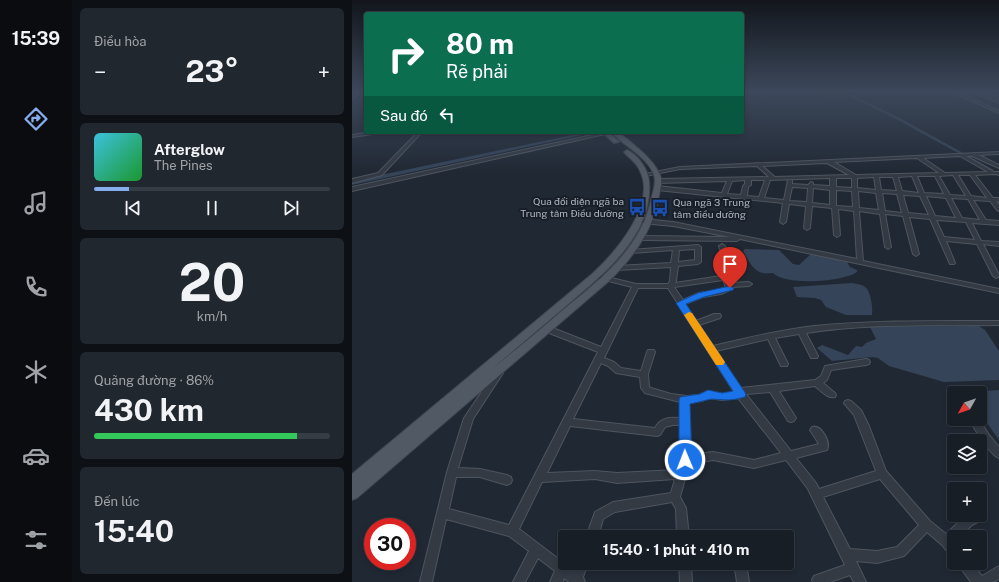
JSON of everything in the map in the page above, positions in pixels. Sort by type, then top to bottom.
[{"type":"main road","points":[[352,482],[600,278],[617,268],[642,238],[653,208],[657,184],[655,172],[648,164],[611,134]]},
{"type":"main road","points":[[352,494],[547,329],[600,278],[631,237],[646,200],[645,175],[632,156],[611,134]]},
{"type":"street","points":[[352,136],[366,134]]},
{"type":"street","points":[[352,189],[381,178],[418,134]]},
{"type":"street","points":[[352,181],[381,178],[599,134]]},
{"type":"street","points":[[645,175],[672,168],[999,153]]},
{"type":"street","points":[[960,154],[996,173],[999,179]]},
{"type":"street","points":[[971,154],[999,167]]},
{"type":"street","points":[[918,156],[944,174]]},
{"type":"street","points":[[828,161],[854,176]]},
{"type":"street","points":[[648,164],[672,168]]},
{"type":"street","points":[[758,164],[770,178]]},
{"type":"street","points":[[971,173],[999,209]]},
{"type":"street","points":[[657,184],[709,180],[770,178],[996,173]]},
{"type":"street","points":[[936,174],[960,220]]},
{"type":"street","points":[[955,174],[984,222]]},
{"type":"street","points":[[895,175],[916,254]]},
{"type":"street","points":[[914,175],[934,218],[952,263]]},
{"type":"street","points":[[854,176],[860,262]]},
{"type":"street","points":[[876,176],[888,247]]},
{"type":"street","points":[[807,228],[812,177]]},
{"type":"street","points":[[833,177],[837,235]]},
{"type":"street","points":[[762,198],[770,178]]},
{"type":"street","points":[[783,222],[788,201],[790,178]]},
{"type":"street","points":[[744,196],[746,186],[748,185],[748,179]]},
{"type":"street","points":[[705,192],[709,180]]},
{"type":"street","points":[[724,194],[730,180]]},
{"type":"street","points":[[657,184],[705,192],[809,204],[934,218],[999,223]]},
{"type":"street","points":[[789,185],[999,200]]},
{"type":"street","points":[[638,221],[673,224],[999,291]]},
{"type":"street","points":[[968,221],[996,276]]},
{"type":"street","points":[[642,238],[732,240],[739,237]]},
{"type":"street","points":[[943,240],[999,244]]},
{"type":"street","points":[[600,278],[636,286],[670,286],[723,278],[729,271],[722,246]]},
{"type":"street","points":[[617,268],[698,262],[698,247],[632,251]]},
{"type":"street","points":[[670,286],[673,283],[676,248]]},
{"type":"street","points":[[681,303],[701,295],[730,289],[726,279],[723,278]]},
{"type":"street","points":[[728,285],[749,284]]},
{"type":"street","points":[[512,531],[636,286]]},
{"type":"street","points":[[670,286],[740,393],[812,486],[860,582]]},
{"type":"street","points":[[694,324],[717,316]]},
{"type":"street","points":[[711,349],[801,331],[887,324],[999,323]]},
{"type":"street","points":[[547,329],[601,355],[619,372],[644,374]]},
{"type":"street","points":[[801,331],[814,356]]},
{"type":"street","points":[[770,336],[784,364]]},
{"type":"street","points":[[651,352],[644,374],[645,388],[648,391],[684,400],[703,398],[708,394],[722,397],[740,393],[817,383],[824,378],[828,368],[866,362]]},
{"type":"street","points":[[426,582],[444,513],[452,472],[469,418],[503,366]]},
{"type":"street","points":[[817,383],[832,395]]},
{"type":"street","points":[[773,389],[791,418]]},
{"type":"street","points":[[683,530],[681,508],[675,497],[685,460],[684,400]]},
{"type":"street","points":[[848,403],[858,413],[882,474],[926,525],[946,541],[967,522]]},
{"type":"street","points":[[567,422],[656,432],[659,431],[662,425],[672,421],[685,422]]},
{"type":"street","points":[[978,426],[999,454]]},
{"type":"street","points":[[685,460],[713,456],[754,464],[789,456],[824,447],[824,442],[815,430]]},
{"type":"street","points":[[452,472],[477,473],[507,480]]},
{"type":"street","points":[[539,478],[595,475],[616,478],[682,474]]},
{"type":"street","points":[[816,494],[882,474]]},
{"type":"street","points":[[594,530],[599,516],[613,507],[675,497]]},
{"type":"street","points":[[444,513],[512,531],[558,565]]},
{"type":"street","points":[[847,555],[877,557],[900,552],[926,525]]},
{"type":"street","points":[[519,582],[536,549]]},
{"type":"street","points":[[818,580],[853,568]]},
{"type":"street","points":[[556,582],[562,570]]},
{"type":"street","points":[[564,570],[577,581],[580,570]]},
{"type":"street","points":[[685,570],[686,582]]},
{"type":"street","points":[[741,570],[743,582]]},
{"type":"street","points":[[970,570],[980,582],[999,572]]},
{"type":"water","points":[[745,249],[779,250],[793,264],[799,265],[811,254],[847,262],[850,267],[857,270],[857,272],[840,278],[828,280],[790,280],[773,273],[762,273],[758,271],[751,265],[743,251]]},
{"type":"water","points":[[852,283],[862,285],[869,292],[872,315],[846,315],[826,307],[821,300],[815,298],[797,297],[793,287]]},
{"type":"water","points":[[979,326],[985,330],[999,351],[999,380],[944,382],[889,366],[878,358],[873,357],[832,361],[817,348],[822,345],[848,355],[856,346],[862,347],[866,343],[876,339],[870,327]]},
{"type":"water","points":[[999,390],[999,440],[987,423],[987,391]]},
{"type":"waterway","points":[[897,118],[992,170]]},
{"type":"waterway","points":[[352,183],[585,134]]},
{"type":"slow traffic","points":[[689,315],[720,362]]},
{"type":"place","name":"Qua đối diện ngã ba Trung tâm Điều dưỡng","points":[[637,207]]},
{"type":"place","name":"Qua ngã 3 Trung tâm điều dưỡng","points":[[660,208]]},
{"type":"route","points":[[685,460],[684,400],[703,398],[708,394],[722,397],[741,394],[681,303],[697,298],[701,295],[721,292],[730,288]]}]
